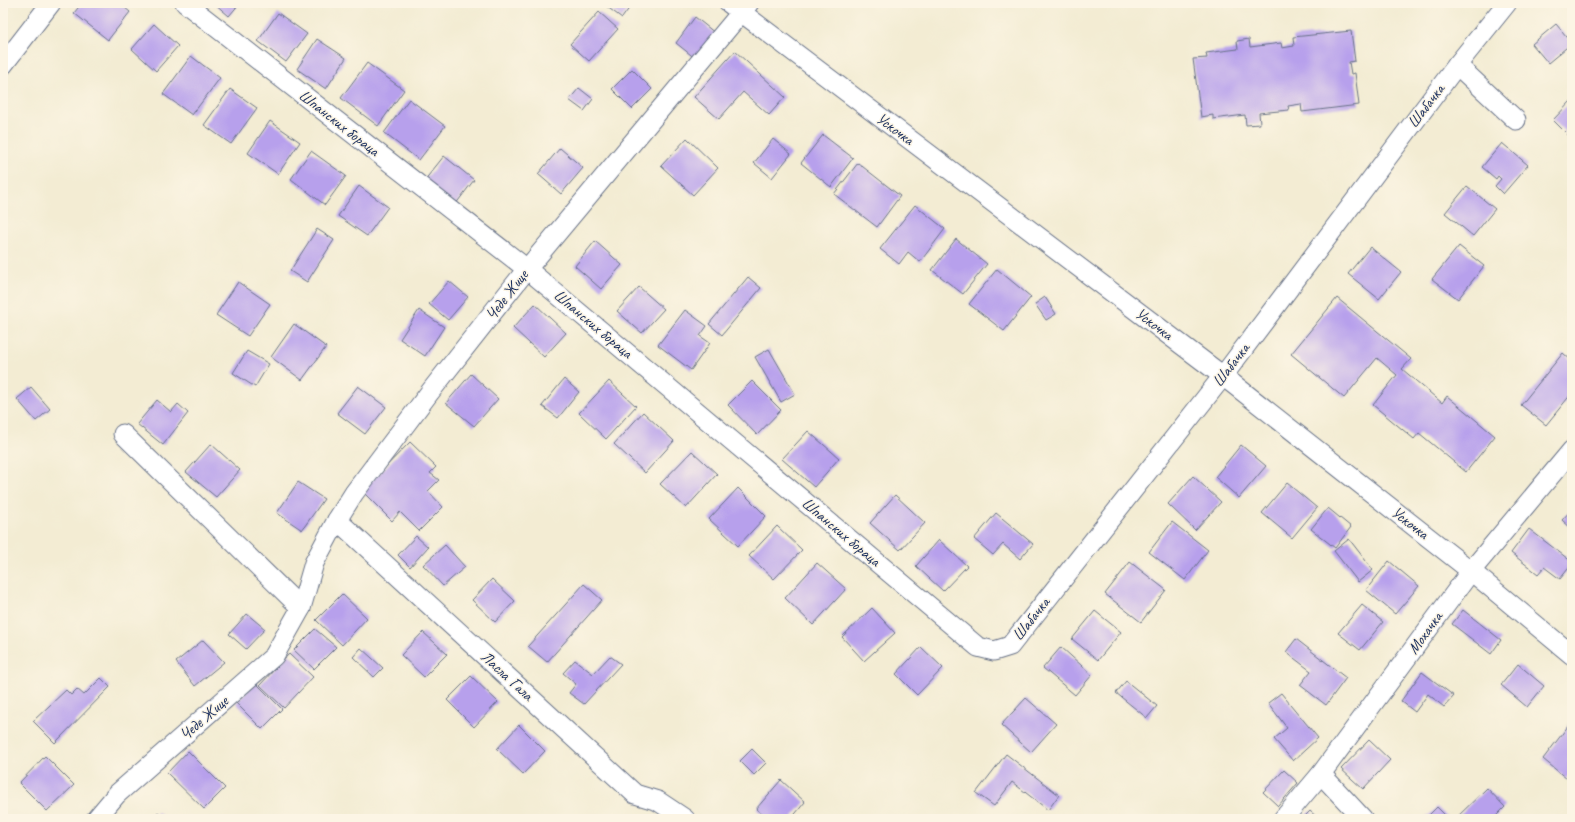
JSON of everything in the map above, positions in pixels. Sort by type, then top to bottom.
[{"type":"street","points":[[3,65],[51,3]]},
{"type":"street","name":"Шпанских бораца","points":[[185,3],[527,269],[978,647],[994,651]]},
{"type":"street","name":"Шабачка","points":[[994,651],[1010,646],[1223,376],[1457,65],[1507,3]]},
{"type":"street","name":"Чеде Жице","points":[[96,819],[118,794],[274,656],[301,608],[314,563],[337,520],[354,493],[430,392],[527,269],[739,6]]},
{"type":"street","name":"Ускочка","points":[[739,6],[1223,376],[1471,571],[1572,654]]},
{"type":"street","points":[[1457,65],[1516,120]]},
{"type":"street","points":[[124,434],[301,608]]},
{"type":"street","name":"Мохачка","points":[[1283,819],[1321,774],[1471,571],[1572,450]]},
{"type":"street","name":"Ласла Гала","points":[[337,520],[635,794],[658,801],[685,819]]},
{"type":"street","points":[[1321,774],[1363,819]]},
{"type":"building","points":[[82,3],[119,3],[130,12],[108,40],[74,13]]},
{"type":"building","points":[[214,3],[240,3],[229,16]]},
{"type":"building","points":[[602,3],[633,3],[622,18]]},
{"type":"building","points":[[599,12],[618,29],[589,61],[570,44]]},
{"type":"building","points":[[278,13],[307,34],[286,62],[258,41]]},
{"type":"building","points":[[695,17],[715,33],[696,59],[676,43]]},
{"type":"building","points":[[154,24],[178,46],[156,71],[132,49]]},
{"type":"building","points":[[1556,24],[1572,43],[1548,63],[1532,44]]},
{"type":"building","points":[[1351,31],[1355,61],[1349,62],[1351,74],[1355,73],[1359,105],[1302,112],[1301,104],[1288,106],[1289,110],[1259,113],[1260,124],[1246,125],[1245,115],[1213,119],[1213,115],[1201,117],[1193,59],[1207,58],[1206,53],[1238,49],[1237,41],[1249,39],[1250,47],[1281,43],[1282,48],[1294,46],[1293,37]]},
{"type":"building","points":[[317,39],[346,58],[326,89],[297,69]]},
{"type":"building","points":[[735,51],[785,97],[769,115],[743,92],[719,119],[694,97]]},
{"type":"building","points":[[191,56],[220,78],[192,115],[163,94]]},
{"type":"building","points":[[367,63],[404,90],[378,126],[341,98]]},
{"type":"building","points":[[632,69],[652,89],[632,109],[612,89]]},
{"type":"building","points":[[579,88],[593,99],[584,111],[569,100]]},
{"type":"building","points":[[230,89],[257,108],[231,144],[204,125]]},
{"type":"building","points":[[409,99],[445,126],[419,160],[384,133]]},
{"type":"building","points":[[1572,100],[1572,139],[1553,120]]},
{"type":"building","points":[[270,121],[300,142],[278,174],[248,153]]},
{"type":"building","points":[[823,135],[853,158],[831,187],[801,163]]},
{"type":"building","points":[[687,138],[718,168],[693,195],[661,166]]},
{"type":"building","points":[[773,139],[791,154],[772,178],[754,163]]},
{"type":"building","points":[[1502,143],[1528,165],[1503,194],[1495,186],[1501,179],[1498,176],[1496,179],[1482,167]]},
{"type":"building","points":[[560,148],[583,168],[561,194],[538,174]]},
{"type":"building","points":[[311,151],[346,176],[325,205],[291,179]]},
{"type":"building","points":[[444,156],[474,180],[455,205],[424,181]]},
{"type":"building","points":[[858,163],[900,196],[877,227],[834,194]]},
{"type":"building","points":[[359,186],[388,207],[367,236],[338,216]]},
{"type":"building","points":[[1467,186],[1495,209],[1473,236],[1445,213]]},
{"type":"building","points":[[915,205],[945,229],[920,262],[908,252],[899,264],[880,249]]},
{"type":"building","points":[[317,229],[334,240],[307,282],[290,271]]},
{"type":"building","points":[[956,239],[987,264],[963,294],[932,270]]},
{"type":"building","points":[[595,241],[622,265],[601,289],[575,266]]},
{"type":"building","points":[[1459,246],[1484,266],[1458,299],[1432,279]]},
{"type":"building","points":[[1370,247],[1401,272],[1379,299],[1348,274]]},
{"type":"building","points":[[997,269],[1031,297],[1004,331],[969,304]]},
{"type":"building","points":[[748,277],[761,288],[722,335],[709,324]]},
{"type":"building","points":[[449,281],[468,297],[448,320],[429,304]]},
{"type":"building","points":[[238,282],[270,304],[248,336],[216,315]]},
{"type":"building","points":[[639,287],[664,309],[642,333],[617,311]]},
{"type":"building","points":[[1045,297],[1056,314],[1046,320],[1035,304]]},
{"type":"building","points":[[1337,298],[1411,359],[1402,369],[1442,403],[1447,396],[1495,436],[1466,472],[1419,433],[1414,439],[1373,405],[1397,375],[1377,358],[1344,398],[1291,354]]},
{"type":"building","points":[[535,304],[566,333],[544,357],[513,328]]},
{"type":"building","points":[[419,310],[444,327],[425,356],[400,339]]},
{"type":"building","points":[[685,310],[707,326],[700,336],[710,343],[691,370],[658,345]]},
{"type":"building","points":[[294,324],[326,347],[302,380],[271,357]]},
{"type":"building","points":[[769,349],[795,394],[781,402],[755,357]]},
{"type":"building","points":[[247,351],[269,364],[255,387],[233,373]]},
{"type":"building","points":[[1563,353],[1572,361],[1572,393],[1546,425],[1521,405]]},
{"type":"building","points":[[471,374],[498,399],[474,426],[446,403]]},
{"type":"building","points":[[564,379],[579,392],[558,418],[542,406]]},
{"type":"building","points":[[609,381],[636,406],[606,439],[579,413]]},
{"type":"building","points":[[752,381],[781,410],[757,435],[728,405]]},
{"type":"building","points":[[358,386],[386,407],[365,434],[337,413]]},
{"type":"building","points":[[31,387],[50,409],[36,421],[17,399]]},
{"type":"building","points":[[157,400],[171,412],[178,404],[188,413],[163,445],[137,424]]},
{"type":"building","points":[[643,412],[674,441],[645,473],[614,444]]},
{"type":"building","points":[[808,431],[839,458],[814,487],[782,459]]},
{"type":"building","points":[[410,442],[436,467],[430,473],[439,480],[428,491],[443,507],[419,531],[400,512],[392,521],[362,491]]},
{"type":"building","points":[[211,444],[240,470],[216,497],[186,472]]},
{"type":"building","points":[[1241,445],[1266,466],[1239,498],[1215,477]]},
{"type":"building","points":[[692,451],[717,474],[686,508],[660,484]]},
{"type":"building","points":[[1193,476],[1221,502],[1195,530],[1168,504]]},
{"type":"building","points":[[298,482],[324,499],[302,530],[277,513]]},
{"type":"building","points":[[1287,483],[1317,508],[1292,538],[1262,513]]},
{"type":"building","points":[[738,488],[766,516],[738,546],[709,519]]},
{"type":"building","points":[[895,495],[925,523],[900,550],[870,523]]},
{"type":"building","points":[[1328,508],[1351,527],[1335,548],[1311,529]]},
{"type":"building","points":[[1572,509],[1572,529],[1562,520]]},
{"type":"building","points":[[996,513],[1033,544],[1020,559],[1003,544],[993,555],[974,539]]},
{"type":"building","points":[[1172,522],[1208,550],[1185,580],[1149,552]]},
{"type":"building","points":[[777,526],[802,550],[774,579],[749,556]]},
{"type":"building","points":[[1529,529],[1572,562],[1560,579],[1544,567],[1538,574],[1511,553]]},
{"type":"building","points":[[416,536],[428,547],[410,567],[398,555]]},
{"type":"building","points":[[1349,539],[1373,570],[1358,582],[1334,551]]},
{"type":"building","points":[[939,540],[967,566],[943,591],[916,566]]},
{"type":"building","points":[[445,545],[465,567],[443,586],[423,565]]},
{"type":"building","points":[[1389,561],[1419,586],[1395,614],[1366,590]]},
{"type":"building","points":[[1130,562],[1166,590],[1141,622],[1105,594]]},
{"type":"building","points":[[817,563],[846,589],[813,625],[785,598]]},
{"type":"building","points":[[492,579],[515,601],[495,622],[472,600]]},
{"type":"building","points":[[584,584],[602,600],[547,662],[528,646]]},
{"type":"building","points":[[342,594],[367,618],[342,645],[316,620]]},
{"type":"building","points":[[1362,605],[1383,622],[1360,650],[1338,633]]},
{"type":"building","points":[[872,608],[895,633],[864,661],[842,637]]},
{"type":"building","points":[[1463,610],[1501,640],[1491,654],[1452,624]]},
{"type":"building","points":[[1095,611],[1121,632],[1098,660],[1072,639]]},
{"type":"building","points":[[247,614],[265,629],[246,649],[229,634]]},
{"type":"building","points":[[315,629],[336,647],[314,669],[294,650]]},
{"type":"building","points":[[423,632],[447,654],[424,677],[401,655]]},
{"type":"building","points":[[1296,639],[1346,678],[1326,705],[1300,685],[1311,671],[1286,652]]},
{"type":"building","points":[[203,640],[224,662],[195,686],[176,662]]},
{"type":"building","points":[[921,647],[943,668],[917,695],[896,674]]},
{"type":"building","points":[[1061,647],[1092,675],[1075,695],[1043,668]]},
{"type":"building","points":[[361,648],[383,668],[374,677],[353,657]]},
{"type":"building","points":[[289,654],[313,677],[284,708],[260,685]]},
{"type":"building","points":[[610,656],[621,664],[584,704],[569,693],[576,684],[563,673],[575,660],[593,674]]},
{"type":"building","points":[[1518,664],[1544,686],[1527,707],[1501,685]]},
{"type":"building","points":[[1422,672],[1454,696],[1444,707],[1428,694],[1415,712],[1401,701]]},
{"type":"building","points":[[471,676],[498,702],[474,727],[447,700]]},
{"type":"building","points":[[101,678],[110,687],[55,743],[33,721],[66,690],[71,695],[77,689],[84,695]]},
{"type":"building","points":[[1126,681],[1157,706],[1147,718],[1116,693]]},
{"type":"building","points":[[256,683],[282,709],[262,729],[236,703]]},
{"type":"building","points":[[1281,693],[1318,738],[1293,761],[1274,739],[1287,728],[1268,703]]},
{"type":"building","points":[[1026,698],[1056,724],[1031,752],[1001,725]]},
{"type":"building","points":[[1572,721],[1572,772],[1567,779],[1543,759]]},
{"type":"building","points":[[519,725],[545,751],[523,774],[497,749]]},
{"type":"building","points":[[1369,740],[1390,760],[1363,789],[1341,769]]},
{"type":"building","points":[[752,749],[766,763],[754,775],[740,761]]},
{"type":"building","points":[[188,751],[225,788],[204,809],[167,773]]},
{"type":"building","points":[[1006,754],[1059,795],[1048,810],[1012,782],[994,806],[976,793]]},
{"type":"building","points":[[45,756],[74,785],[47,811],[19,783]]},
{"type":"building","points":[[1284,770],[1298,783],[1278,806],[1263,792]]},
{"type":"building","points":[[781,780],[805,802],[791,819],[768,819],[756,809]]},
{"type":"building","points":[[1487,788],[1505,807],[1493,819],[1455,819]]},
{"type":"building","points":[[1437,807],[1449,819],[1425,819]]},
{"type":"building","points":[[1310,811],[1319,819],[1302,819]]},
{"type":"building","points":[[158,812],[165,819],[152,819]]}]
